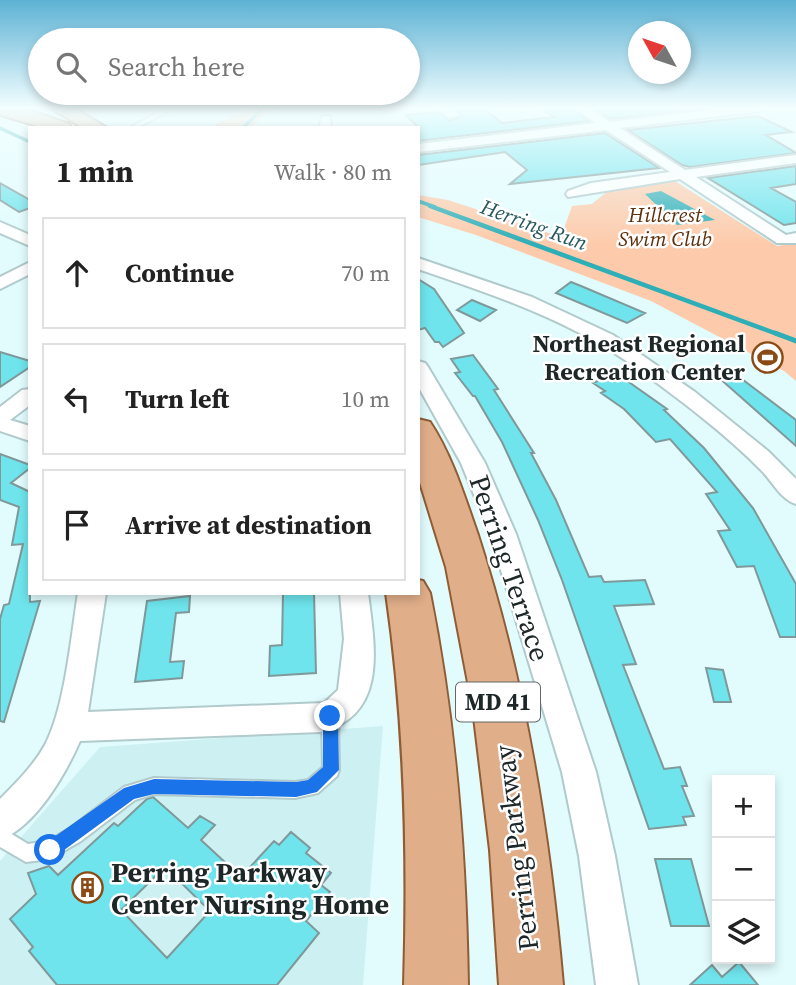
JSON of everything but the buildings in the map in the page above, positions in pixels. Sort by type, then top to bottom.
[{"type":"main road","name":"Perring Parkway","points":[[420,435],[458,536],[482,624],[504,741],[527,919],[531,985]]},
{"type":"main road","name":"MD 41","points":[[408,595],[429,731],[437,913],[436,985]]},
{"type":"main road","points":[[422,985],[437,913]]},
{"type":"street","points":[[649,153],[789,239]]},
{"type":"street","points":[[573,194],[591,187],[796,159]]},
{"type":"street","points":[[0,227],[28,240]]},
{"type":"street","points":[[420,264],[520,300],[586,328],[620,347],[671,383],[761,457],[796,496]]},
{"type":"street","points":[[0,284],[28,268]]},
{"type":"street","name":"Perring Terrace","points":[[420,370],[473,463],[503,534],[579,772],[597,856],[617,985]]},
{"type":"street","points":[[0,416],[28,396]]},
{"type":"street","points":[[0,424],[28,433]]},
{"type":"street","points":[[0,823],[38,783],[57,755],[68,727],[92,595]]},
{"type":"street","points":[[68,727],[330,716],[354,696],[359,639],[354,595]]},
{"type":"lane","points":[[0,836],[26,853],[50,850],[130,793],[154,786],[296,790],[312,787],[331,770],[330,716]]},
{"type":"shaded area","points":[[383,726],[363,985],[0,985],[0,861],[100,747]]},
{"type":"green space","name":"Hillcrest Swim Club","points":[[675,181],[777,246],[796,243],[796,381],[784,371],[651,301],[476,235],[420,218],[420,195],[448,200],[561,237],[572,206],[592,204],[609,190]]},
{"type":"water","points":[[661,191],[715,220],[677,225],[645,194]]},
{"type":"waterway","name":"Herring Run","points":[[420,202],[435,207]]},
{"type":"waterway","name":"Herring Run","points":[[430,206],[780,335]]},
{"type":"waterway","name":"Herring Run","points":[[775,333],[796,341]]},
{"type":"place","name":"Northeast Regional Recreation Center","points":[[768,358]]},
{"type":"place","name":"Perring Parkway Center Nursing Home","points":[[88,888]]},
{"type":"route","points":[[50,850],[75,835],[130,793],[154,786],[296,790],[312,787],[331,770],[330,716]]}]
